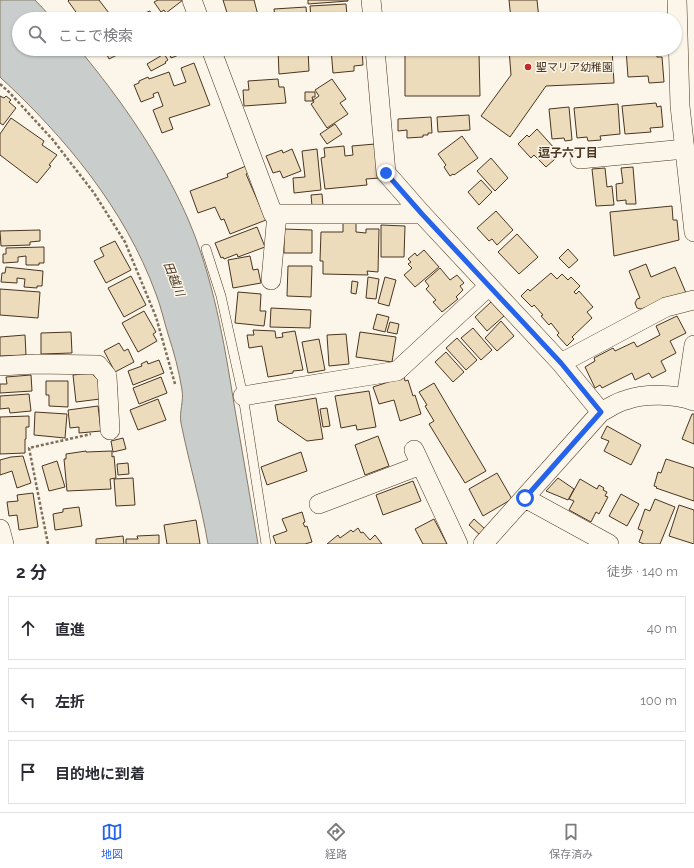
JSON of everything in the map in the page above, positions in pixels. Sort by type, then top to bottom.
[{"type":"street","points":[[192,0],[196,12]]},
{"type":"street","points":[[371,0],[372,12]]},
{"type":"street","points":[[676,0],[676,12]]},
{"type":"street","points":[[214,56],[273,214],[422,214]]},
{"type":"street","points":[[377,56],[386,173],[422,214],[561,363],[601,412]]},
{"type":"street","points":[[678,56],[680,106],[694,232]]},
{"type":"street","points":[[580,159],[685,149]]},
{"type":"street","points":[[271,280],[277,214]]},
{"type":"street","points":[[243,396],[397,371],[489,286]]},
{"type":"street","points":[[561,363],[666,307],[694,300]]},
{"type":"street","points":[[483,544],[601,412],[626,400],[653,395],[690,399],[694,345]]},
{"type":"street","points":[[0,366],[36,364],[98,365],[107,376],[110,430]]},
{"type":"street","points":[[319,504],[417,458],[458,544]]},
{"type":"street","points":[[525,498],[609,544]]},
{"type":"street","points":[[0,529],[4,544]]},
{"type":"lane","points":[[206,250],[221,296],[243,396],[266,544]]},
{"type":"path","points":[[0,84],[53,140],[94,193],[125,242],[156,317],[175,384]]},
{"type":"path","points":[[48,544],[29,448],[110,430]]},
{"type":"water","name":"田越川","points":[[0,0],[35,0],[46,12],[12,12],[12,56],[85,56],[140,130],[166,174],[197,241],[217,310],[258,544],[208,544],[181,423],[182,394],[179,376],[156,294],[143,263],[128,233],[91,176],[47,124],[0,77]]},
{"type":"building","points":[[99,0],[108,12],[76,12],[68,1]]},
{"type":"building","points":[[158,0],[183,0],[167,12],[164,10],[161,12],[154,2]]},
{"type":"building","points":[[223,0],[254,0],[257,12],[227,12]]},
{"type":"building","points":[[308,0],[348,0],[348,1],[308,4]]},
{"type":"building","points":[[509,0],[537,0],[538,12],[510,12]]},
{"type":"building","points":[[346,4],[347,12],[310,12],[310,6]]},
{"type":"building","points":[[306,7],[306,12],[274,12],[274,9]]},
{"type":"building","points":[[108,56],[115,56],[109,59]]},
{"type":"building","points":[[161,56],[165,56],[168,60],[165,62],[166,63],[151,71],[147,64]]},
{"type":"building","points":[[278,56],[308,56],[309,71],[279,74]]},
{"type":"building","points":[[332,56],[362,56],[363,65],[354,66],[354,71],[333,73]]},
{"type":"building","points":[[405,56],[479,56],[480,96],[405,96]]},
{"type":"building","points":[[510,56],[612,56],[614,83],[546,86],[510,137],[481,116],[511,75]]},
{"type":"building","points":[[626,56],[662,57],[664,82],[649,83],[648,76],[628,77]]},
{"type":"building","points":[[194,63],[210,105],[169,118],[173,129],[162,133],[153,110],[163,106],[158,92],[153,94],[154,97],[141,102],[134,85],[148,77],[149,79],[169,72],[174,86],[186,82],[181,68]]},
{"type":"building","points":[[278,79],[279,87],[284,87],[286,103],[244,106],[243,90],[249,90],[248,81]]},
{"type":"building","points":[[332,79],[346,99],[340,103],[348,114],[327,128],[311,104],[314,102],[313,100],[319,96],[315,90]]},
{"type":"building","points":[[305,92],[315,92],[315,97],[312,97],[313,101],[305,101]]},
{"type":"building","points":[[0,96],[4,98],[6,96],[11,100],[9,102],[16,108],[3,125],[0,123]]},
{"type":"building","points":[[656,103],[657,107],[661,106],[663,127],[650,128],[651,132],[625,134],[622,106]]},
{"type":"building","points":[[618,104],[620,134],[600,136],[601,140],[588,141],[587,137],[577,138],[574,108]]},
{"type":"building","points":[[569,107],[572,140],[565,141],[564,138],[552,139],[549,109]]},
{"type":"building","points":[[469,115],[470,130],[438,132],[437,117]]},
{"type":"building","points":[[431,117],[432,133],[428,133],[428,135],[423,135],[423,137],[407,138],[407,130],[398,131],[398,119]]},
{"type":"building","points":[[11,118],[44,141],[42,145],[57,155],[49,165],[51,166],[37,183],[0,155],[0,134]]},
{"type":"building","points":[[335,124],[342,134],[327,144],[320,134]]},
{"type":"building","points":[[537,129],[556,150],[552,154],[555,159],[546,167],[534,155],[531,158],[518,144],[527,135],[529,137]]},
{"type":"building","points":[[462,136],[478,158],[454,175],[453,174],[450,176],[444,167],[446,165],[438,154]]},
{"type":"building","points":[[375,144],[379,178],[366,179],[367,185],[325,189],[321,158],[325,157],[324,148],[344,146],[345,156],[353,155],[352,146]]},
{"type":"building","points":[[292,149],[301,171],[283,178],[280,171],[273,173],[266,156],[282,150],[283,153]]},
{"type":"building","points":[[317,149],[321,190],[294,193],[293,178],[305,177],[302,151]]},
{"type":"building","points":[[491,158],[508,178],[495,191],[477,171]]},
{"type":"building","points":[[246,166],[249,173],[246,174],[266,220],[230,234],[224,219],[221,220],[215,207],[198,213],[190,191],[228,177],[227,174]]},
{"type":"building","points":[[633,167],[636,204],[626,204],[626,200],[617,201],[616,184],[623,183],[621,168]]},
{"type":"building","points":[[605,168],[607,187],[612,186],[614,205],[596,206],[592,169]]},
{"type":"building","points":[[481,180],[492,192],[479,205],[468,192]]},
{"type":"building","points":[[322,194],[323,206],[312,206],[311,195]]},
{"type":"building","points":[[672,206],[673,220],[677,220],[679,240],[614,256],[610,212]]},
{"type":"building","points":[[496,211],[513,230],[497,245],[492,239],[489,241],[477,228]]},
{"type":"building","points":[[343,222],[356,223],[356,232],[366,233],[366,229],[379,229],[378,272],[367,271],[368,275],[323,274],[323,261],[320,261],[321,232],[343,232]]},
{"type":"building","points":[[381,225],[405,226],[404,257],[381,257]]},
{"type":"building","points":[[257,227],[265,247],[238,257],[237,254],[224,259],[223,257],[221,258],[215,243]]},
{"type":"building","points":[[284,229],[312,230],[312,253],[284,253]]},
{"type":"building","points":[[40,230],[40,241],[30,242],[30,245],[1,246],[0,231]]},
{"type":"building","points":[[517,234],[538,257],[519,274],[498,252]]},
{"type":"building","points":[[115,241],[131,270],[106,283],[94,261],[104,256],[100,248]]},
{"type":"building","points":[[44,247],[44,263],[39,263],[39,265],[26,265],[26,256],[18,257],[18,262],[3,263],[3,254],[6,254],[6,248]]},
{"type":"building","points":[[568,249],[578,260],[569,268],[559,258]]},
{"type":"building","points":[[424,250],[439,267],[415,287],[404,275],[412,268],[408,264],[411,262],[408,259],[415,253],[417,256]]},
{"type":"building","points":[[250,256],[253,270],[258,269],[261,283],[233,288],[228,260]]},
{"type":"building","points":[[646,264],[651,277],[675,267],[686,293],[641,309],[637,308],[635,303],[637,299],[640,298],[629,271]]},
{"type":"building","points":[[288,266],[312,266],[311,297],[287,296]]},
{"type":"building","points":[[6,267],[43,271],[42,286],[37,286],[37,288],[24,287],[25,279],[17,278],[17,283],[1,282],[2,273],[5,273]]},
{"type":"building","points":[[440,268],[450,280],[457,275],[464,283],[460,286],[463,290],[456,297],[458,299],[442,312],[433,302],[436,300],[426,289],[429,286],[425,281]]},
{"type":"building","points":[[551,273],[557,279],[562,274],[568,280],[571,277],[580,286],[574,292],[576,294],[579,291],[593,307],[587,312],[592,318],[572,337],[574,339],[567,346],[557,335],[559,333],[551,323],[549,325],[534,305],[532,307],[521,296],[528,289],[530,291]]},
{"type":"building","points":[[131,276],[146,305],[124,317],[108,288]]},
{"type":"building","points":[[368,277],[379,279],[376,299],[366,298]]},
{"type":"building","points":[[385,277],[396,280],[389,306],[378,303]]},
{"type":"building","points":[[352,281],[358,282],[356,294],[351,293]]},
{"type":"building","points":[[0,289],[40,292],[38,318],[0,315]]},
{"type":"building","points":[[238,292],[261,294],[260,311],[266,311],[264,326],[235,323]]},
{"type":"building","points":[[491,302],[504,316],[487,331],[475,317]]},
{"type":"building","points":[[271,308],[311,310],[310,328],[270,327]]},
{"type":"building","points":[[144,311],[156,332],[153,334],[157,341],[138,352],[122,323]]},
{"type":"building","points":[[377,314],[389,317],[385,332],[373,329]]},
{"type":"building","points":[[677,316],[686,333],[670,341],[676,353],[661,361],[666,371],[652,378],[649,373],[635,380],[632,373],[602,388],[600,385],[595,388],[585,367],[595,361],[594,358],[613,348],[615,351],[634,342],[637,347],[660,335],[656,326]]},
{"type":"building","points":[[501,321],[514,336],[497,351],[485,338]]},
{"type":"building","points":[[390,322],[399,324],[397,334],[387,332]]},
{"type":"building","points":[[473,328],[492,350],[481,360],[461,338]]},
{"type":"building","points":[[253,330],[275,331],[276,338],[283,337],[282,333],[295,331],[303,370],[268,377],[262,346],[249,348],[247,335],[254,335]]},
{"type":"building","points":[[71,332],[72,353],[41,354],[41,333]]},
{"type":"building","points":[[360,332],[396,337],[392,362],[356,357]]},
{"type":"building","points":[[346,334],[349,364],[329,366],[327,335]]},
{"type":"building","points":[[25,335],[26,355],[0,356],[0,337]]},
{"type":"building","points":[[457,338],[477,360],[466,370],[446,348]]},
{"type":"building","points":[[319,339],[325,370],[308,373],[302,342]]},
{"type":"building","points":[[119,343],[124,351],[128,349],[134,362],[115,372],[104,351]]},
{"type":"building","points":[[446,352],[464,372],[453,382],[435,362]]},
{"type":"building","points":[[159,360],[164,373],[133,385],[128,371],[142,366],[141,364],[147,361],[148,364]]},
{"type":"building","points":[[91,373],[98,379],[100,399],[76,402],[73,375]]},
{"type":"building","points":[[31,375],[32,391],[0,393],[0,384],[7,384],[6,377]]},
{"type":"building","points":[[161,377],[167,393],[139,404],[133,388]]},
{"type":"building","points":[[404,377],[405,381],[408,380],[413,396],[415,395],[421,414],[400,421],[394,400],[379,404],[373,387]]},
{"type":"building","points":[[46,381],[68,381],[68,407],[49,406],[49,395],[46,395]]},
{"type":"building","points":[[434,383],[486,471],[465,483],[429,424],[434,421],[419,392]]},
{"type":"building","points":[[369,391],[376,427],[357,430],[356,425],[341,428],[335,396]]},
{"type":"building","points":[[29,394],[31,411],[10,413],[9,408],[0,409],[0,396]]},
{"type":"building","points":[[316,398],[323,439],[307,441],[278,421],[275,405]]},
{"type":"building","points":[[158,399],[166,420],[138,430],[130,410]]},
{"type":"building","points":[[98,406],[101,431],[79,433],[79,427],[70,428],[68,410]]},
{"type":"building","points":[[327,408],[330,426],[323,427],[320,409]]},
{"type":"building","points":[[35,412],[67,414],[65,438],[34,435]]},
{"type":"building","points":[[692,414],[694,414],[694,444],[682,439]]},
{"type":"building","points":[[29,416],[29,427],[26,427],[25,453],[0,454],[0,417]]},
{"type":"building","points":[[607,426],[641,445],[631,465],[604,451],[609,441],[601,438]]},
{"type":"building","points":[[378,436],[389,466],[365,475],[355,445]]},
{"type":"building","points":[[123,438],[126,449],[113,452],[111,441]]},
{"type":"building","points":[[86,451],[112,451],[112,457],[114,456],[116,478],[110,479],[111,489],[67,491],[64,459],[66,459],[66,454]]},
{"type":"building","points":[[301,452],[307,471],[267,485],[261,467]]},
{"type":"building","points":[[23,456],[31,483],[17,488],[12,471],[0,475],[0,460]]},
{"type":"building","points":[[666,459],[694,468],[694,501],[654,486],[658,472],[661,473]]},
{"type":"building","points":[[57,461],[65,487],[49,491],[42,466]]},
{"type":"building","points":[[128,463],[129,474],[118,475],[117,464]]},
{"type":"building","points":[[497,473],[512,499],[483,516],[469,489]]},
{"type":"building","points":[[133,478],[135,505],[116,506],[114,479]]},
{"type":"building","points":[[558,478],[574,489],[568,500],[546,491]]},
{"type":"building","points":[[580,479],[597,489],[599,485],[607,492],[605,496],[608,497],[599,514],[596,512],[591,522],[569,510],[574,501],[569,499]]},
{"type":"building","points":[[413,481],[421,501],[383,515],[376,495]]},
{"type":"building","points":[[33,493],[38,527],[19,530],[17,515],[9,516],[7,502],[18,501],[17,495]]},
{"type":"building","points":[[621,494],[639,504],[627,526],[609,516]]},
{"type":"building","points":[[655,499],[675,507],[660,544],[644,544],[639,542],[643,531],[638,529],[645,509],[650,511]]},
{"type":"building","points":[[679,505],[694,510],[694,544],[669,536]]},
{"type":"building","points":[[79,507],[82,526],[55,530],[53,514],[63,512],[63,509]]},
{"type":"building","points":[[302,512],[305,522],[303,523],[305,527],[307,526],[312,542],[305,544],[276,544],[273,536],[287,531],[282,519]]},
{"type":"building","points":[[434,519],[447,544],[423,544],[415,529]]},
{"type":"building","points":[[474,519],[485,529],[480,535],[469,525]]},
{"type":"building","points":[[196,520],[200,544],[167,544],[164,525]]},
{"type":"building","points":[[358,528],[361,533],[363,532],[370,540],[375,535],[382,544],[327,544],[338,535],[340,538],[351,530],[353,532]]},
{"type":"building","points":[[159,535],[159,544],[126,544],[126,539],[138,539],[137,536]]},
{"type":"building","points":[[123,536],[124,544],[96,544],[96,539]]},
{"type":"place","name":"聖マリア幼稚園","points":[[528,67]]},
{"type":"district","name":"逗子六丁目","points":[[568,153]]},
{"type":"route","points":[[386,173],[422,214],[561,363],[601,412],[525,498]]}]
